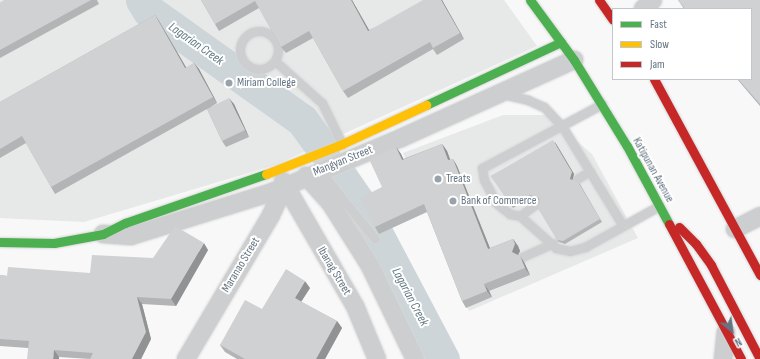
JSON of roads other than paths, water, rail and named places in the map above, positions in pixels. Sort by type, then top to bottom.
[{"type":"main road","name":"Katipunan Avenue","points":[[530,0],[574,60],[602,104],[741,359]]},
{"type":"main road","points":[[599,0],[612,19]]},
{"type":"main road","name":"Mangyan Street","points":[[0,242],[54,243],[103,234],[167,207],[278,169],[342,144],[561,42]]},
{"type":"main road","points":[[655,80],[694,149],[760,275]]},
{"type":"main road","points":[[661,210],[696,244],[711,265],[760,359]]},
{"type":"street","points":[[644,8],[653,0]]},
{"type":"street","name":"Mangyan Street","points":[[103,234],[131,236],[285,186],[500,94],[574,60]]},
{"type":"street","points":[[278,169],[285,186]]},
{"type":"street","points":[[313,174],[370,266],[415,359]]},
{"type":"street","name":"Maranao Street","points":[[186,359],[271,215],[285,186]]},
{"type":"street","name":"Ibanag Street","points":[[285,186],[356,306],[377,359]]},
{"type":"street","points":[[735,228],[760,216]]},
{"type":"street","points":[[723,359],[726,332]]},
{"type":"lane","points":[[256,30],[270,34],[278,46],[275,61],[262,69],[247,66],[239,53],[243,38],[256,30]]},
{"type":"lane","points":[[275,61],[322,103],[342,144]]},
{"type":"lane","points":[[500,94],[528,100],[544,107],[562,126],[623,226]]},
{"type":"lane","points":[[602,104],[482,168],[484,180],[496,203],[510,214],[520,216],[563,250],[577,249],[623,226],[661,210]]},
{"type":"lane","points":[[577,180],[590,171]]},
{"type":"lane","points":[[313,174],[375,239]]},
{"type":"lane","points":[[520,216],[536,204]]},
{"type":"lane","points":[[522,257],[553,243]]},
{"type":"waterway","name":"Lagarian Creek","points":[[142,0],[149,11],[302,120],[323,149]]},
{"type":"waterway","name":"Lagarian Creek","points":[[339,174],[364,210],[443,359]]},
{"type":"place","name":"Miriam College","points":[[229,83]]},
{"type":"place","name":"Treats","points":[[438,179]]},
{"type":"place","name":"Bank of Commerce","points":[[453,201]]}]
